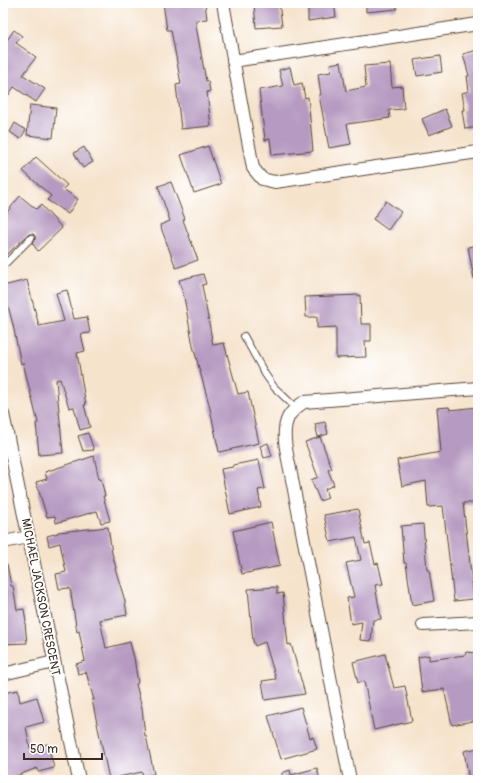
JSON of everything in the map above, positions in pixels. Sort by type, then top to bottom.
[{"type":"street","points":[[224,3],[253,168],[262,179],[275,182],[478,152]]},
{"type":"street","points":[[233,61],[478,24]]},
{"type":"street","points":[[350,780],[286,448],[288,417],[304,402],[478,388]]},
{"type":"street","name":"MICHAEL JACKSON CRESCENT","points":[[3,414],[79,780]]},
{"type":"street","points":[[3,542],[29,537]]},
{"type":"street","points":[[423,625],[478,622]]},
{"type":"street","points":[[3,674],[54,662]]},
{"type":"lane","points":[[3,266],[31,238]]},
{"type":"lane","points":[[244,336],[274,387],[296,408]]},
{"type":"building","points":[[163,3],[205,3],[207,19],[196,20],[196,26],[206,81],[208,81],[210,91],[207,92],[211,126],[181,129],[176,85],[181,84],[171,30],[167,30]]},
{"type":"building","points":[[254,3],[279,3],[282,26],[256,28]]},
{"type":"building","points":[[334,3],[336,17],[308,21],[308,4]]},
{"type":"building","points":[[366,3],[396,3],[397,9],[366,12]]},
{"type":"building","points":[[14,30],[22,36],[16,43],[36,57],[23,75],[45,89],[36,102],[14,87],[3,103],[3,46]]},
{"type":"building","points":[[478,50],[478,127],[465,129],[462,110],[465,110],[462,93],[469,91],[467,76],[469,76],[463,54]]},
{"type":"building","points":[[440,56],[442,72],[417,76],[414,60]]},
{"type":"building","points":[[341,62],[346,91],[366,87],[364,66],[390,64],[392,87],[402,86],[404,109],[389,110],[390,118],[347,124],[351,144],[329,148],[319,95],[321,95],[318,74],[331,72],[330,64]]},
{"type":"building","points":[[290,67],[294,85],[302,83],[305,98],[308,97],[313,151],[272,155],[270,139],[265,140],[259,90],[283,86],[279,70]]},
{"type":"building","points":[[30,105],[56,108],[53,138],[27,135]]},
{"type":"building","points":[[445,109],[452,126],[429,135],[422,119]]},
{"type":"building","points":[[15,123],[26,130],[20,139],[10,132]]},
{"type":"building","points":[[208,146],[221,184],[194,193],[181,155]]},
{"type":"building","points":[[84,147],[93,162],[83,168],[74,153]]},
{"type":"building","points":[[36,157],[67,185],[63,189],[78,199],[68,214],[47,200],[51,196],[23,171]]},
{"type":"building","points":[[171,182],[198,260],[176,268],[160,225],[170,221],[158,186]]},
{"type":"building","points":[[20,196],[36,209],[41,205],[62,228],[38,251],[32,243],[35,240],[35,236],[33,234],[29,234],[3,258],[3,217]]},
{"type":"building","points":[[386,201],[401,212],[388,230],[373,219]]},
{"type":"building","points":[[478,245],[478,279],[474,279],[468,247]]},
{"type":"building","points":[[203,274],[206,284],[202,285],[213,345],[224,343],[238,394],[248,392],[259,443],[219,452],[209,404],[193,346],[184,297],[179,280]]},
{"type":"building","points":[[27,280],[39,326],[64,321],[56,293],[67,290],[74,319],[87,317],[90,333],[81,334],[85,351],[77,353],[86,405],[84,405],[90,427],[80,430],[74,407],[69,408],[60,379],[56,380],[63,453],[39,455],[36,423],[38,423],[23,363],[21,364],[3,286]]},
{"type":"building","points":[[360,295],[361,324],[371,324],[371,341],[365,341],[366,357],[336,358],[336,327],[317,328],[317,317],[306,317],[305,297]]},
{"type":"building","points":[[449,407],[450,410],[478,407],[478,503],[463,503],[474,599],[454,601],[443,506],[428,507],[426,481],[402,486],[397,460],[441,452],[437,408]]},
{"type":"building","points":[[325,422],[328,434],[318,437],[315,424]]},
{"type":"building","points":[[88,433],[94,450],[83,451],[78,436]]},
{"type":"building","points":[[320,437],[332,469],[328,470],[334,485],[325,489],[328,498],[320,501],[311,480],[318,477],[305,442]]},
{"type":"building","points":[[268,443],[272,456],[264,458],[260,446]]},
{"type":"building","points":[[94,456],[99,479],[101,479],[105,496],[103,496],[110,521],[101,523],[97,511],[56,523],[55,516],[47,517],[36,482],[47,479],[45,472]]},
{"type":"building","points":[[259,460],[265,489],[258,490],[261,507],[230,514],[221,469]]},
{"type":"building","points":[[358,509],[365,544],[370,543],[375,564],[378,563],[383,584],[375,585],[381,619],[373,620],[371,641],[360,640],[362,622],[351,624],[347,598],[354,597],[346,563],[361,560],[356,537],[330,542],[324,515]]},
{"type":"building","points":[[271,522],[280,566],[242,574],[233,531]]},
{"type":"building","points":[[423,524],[427,570],[429,570],[434,601],[412,605],[406,563],[404,563],[401,526]]},
{"type":"building","points":[[108,527],[115,568],[125,601],[127,615],[100,620],[106,648],[130,642],[138,683],[136,684],[142,708],[145,736],[154,774],[143,776],[142,772],[109,779],[92,700],[94,700],[86,672],[78,674],[76,664],[85,661],[79,631],[77,632],[70,588],[59,589],[56,574],[66,572],[60,543],[49,546],[47,536],[58,532]]},
{"type":"building","points":[[7,564],[17,610],[24,609],[27,643],[3,644],[3,565]]},
{"type":"building","points":[[277,587],[277,594],[283,593],[288,645],[291,644],[305,694],[265,700],[262,681],[276,679],[265,642],[255,646],[253,641],[248,589]]},
{"type":"building","points":[[466,652],[478,653],[478,720],[452,725],[444,689],[422,692],[418,657],[429,655],[429,660],[465,655]]},
{"type":"building","points":[[385,654],[394,688],[405,686],[412,721],[374,730],[364,681],[358,683],[353,662]]},
{"type":"building","points":[[18,690],[20,702],[37,697],[44,722],[26,727],[30,748],[48,744],[54,768],[38,772],[37,768],[16,776],[17,780],[3,780],[3,693]]},
{"type":"building","points":[[301,707],[310,738],[313,737],[317,749],[281,759],[268,716]]},
{"type":"building","points":[[478,748],[478,780],[469,780],[464,751]]},
{"type":"building","points":[[317,768],[320,780],[282,780],[282,773],[290,770],[291,775]]}]
